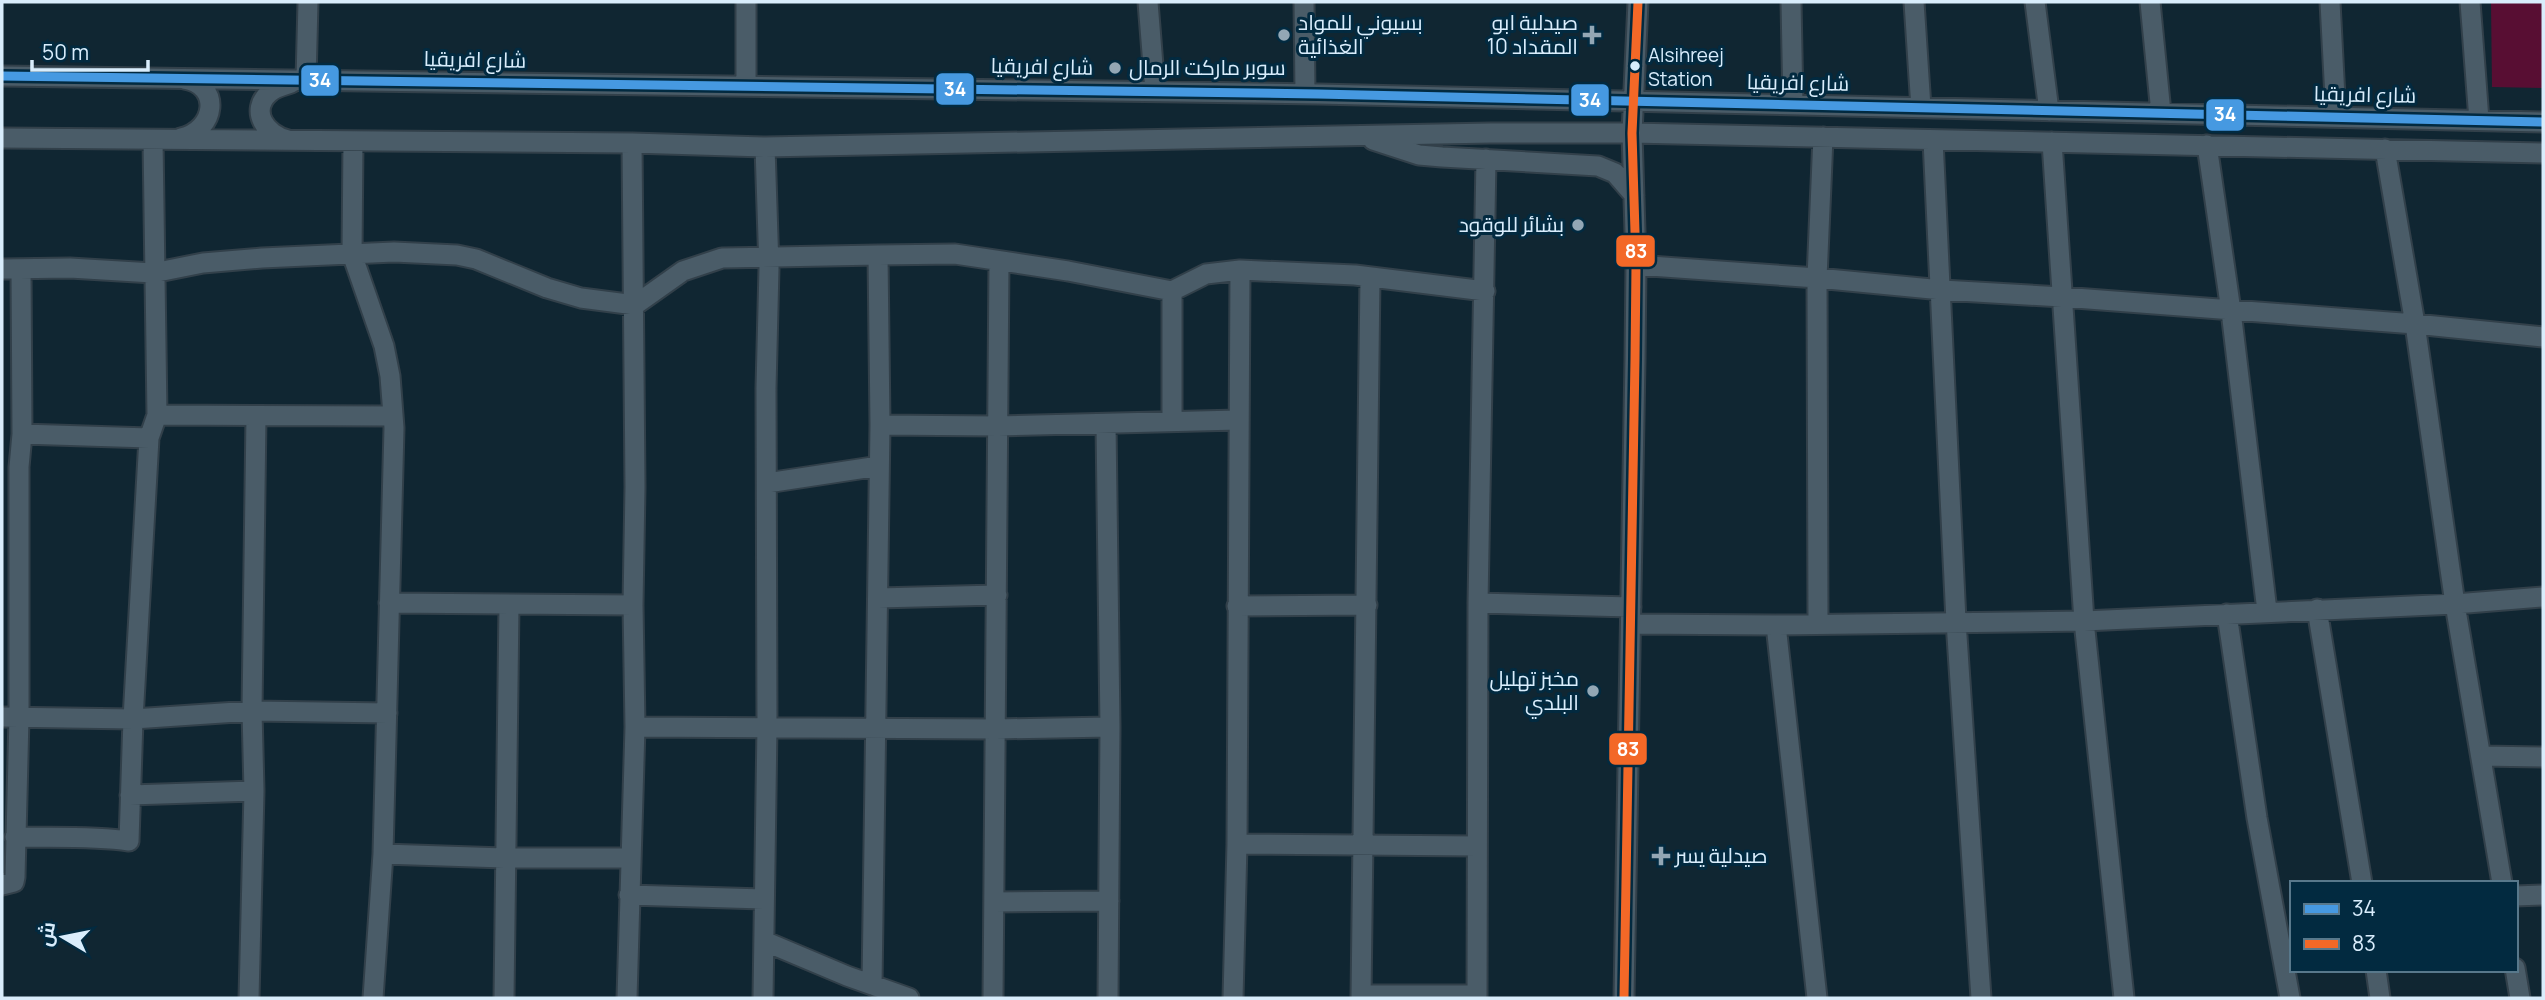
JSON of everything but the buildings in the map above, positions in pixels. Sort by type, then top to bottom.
[{"type":"street","points":[[295,141],[271,134],[261,120],[260,111],[262,103],[272,90],[302,80],[308,2]]},
{"type":"street","points":[[746,2],[746,86]]},
{"type":"street","points":[[1148,2],[1155,92]]},
{"type":"street","points":[[1304,2],[1305,93]]},
{"type":"street","points":[[1624,998],[1636,265],[1632,133],[1638,2]]},
{"type":"street","points":[[1791,2],[1793,105]]},
{"type":"street","points":[[1914,2],[1921,108]]},
{"type":"street","points":[[2035,2],[2049,111]]},
{"type":"street","points":[[2150,2],[2161,113]]},
{"type":"street","points":[[2330,2],[2336,117]]},
{"type":"street","points":[[2470,2],[2479,120]]},
{"type":"street","name":"شارع افريقيا","points":[[2,76],[1305,93],[2543,122]]},
{"type":"street","points":[[163,140],[198,132],[209,117],[210,108],[205,91],[198,84],[181,79]]},
{"type":"street","points":[[2,138],[632,143],[765,147],[1491,133],[1632,133],[2543,153]]},
{"type":"street","points":[[1362,136],[1419,155],[1598,166],[1615,173],[1634,195]]},
{"type":"street","points":[[1818,623],[1817,278],[1823,137]]},
{"type":"street","points":[[15,837],[90,840],[109,838],[130,841],[133,719],[149,438],[157,415],[153,273],[163,140]]},
{"type":"street","points":[[1933,140],[1956,621],[1981,998]]},
{"type":"street","points":[[353,141],[352,254],[384,346],[393,416],[383,854],[373,998]]},
{"type":"street","points":[[2052,142],[2084,621],[2124,998]]},
{"type":"street","points":[[627,998],[635,727],[635,305],[632,143]]},
{"type":"street","points":[[2207,145],[2231,312],[2267,611]]},
{"type":"street","points":[[763,998],[769,259],[765,147]]},
{"type":"street","points":[[2385,149],[2415,324],[2455,604],[2502,881]]},
{"type":"street","points":[[1370,277],[1365,846],[1361,997],[1477,997],[1478,603],[1486,159]]},
{"type":"street","points":[[2,885],[14,883],[15,877],[10,717],[10,467],[22,434],[12,269],[70,268],[153,273],[203,263],[352,254],[394,252],[457,255],[476,259],[547,288],[581,298],[635,305],[683,271],[722,258],[955,254],[1172,291],[1206,274],[1240,270],[1370,277],[1485,291]]},
{"type":"street","points":[[872,985],[880,425],[878,255]]},
{"type":"street","points":[[993,998],[999,262]]},
{"type":"street","points":[[1636,265],[2415,324],[2543,337]]},
{"type":"street","points":[[1233,998],[1237,844],[1240,270]]},
{"type":"street","points":[[1171,421],[1172,291]]},
{"type":"street","points":[[157,415],[393,416]]},
{"type":"street","points":[[249,998],[254,791],[252,711],[256,416]]},
{"type":"street","points":[[880,425],[998,426],[1238,420]]},
{"type":"street","points":[[1107,424],[1110,727],[1108,998]]},
{"type":"street","points":[[22,434],[149,438]]},
{"type":"street","points":[[767,483],[879,466]]},
{"type":"street","points":[[878,598],[997,595]]},
{"type":"street","points":[[1478,603],[1776,625],[2084,621],[2455,604],[2543,597]]},
{"type":"street","points":[[389,603],[633,605]]},
{"type":"street","points":[[1237,606],[1367,605]]},
{"type":"street","points":[[504,998],[509,606]]},
{"type":"street","points":[[2317,609],[2362,881]]},
{"type":"street","points":[[2227,614],[2257,818],[2290,998]]},
{"type":"street","points":[[1776,625],[1817,998]]},
{"type":"street","points":[[10,717],[133,719],[252,711],[387,713]]},
{"type":"street","points":[[635,727],[1110,727]]},
{"type":"street","points":[[2481,756],[2543,757]]},
{"type":"street","points":[[130,796],[254,791]]},
{"type":"street","points":[[1237,844],[1477,846]]},
{"type":"street","points":[[383,854],[630,858]]},
{"type":"street","points":[[629,895],[763,899]]},
{"type":"street","points":[[2517,896],[2543,895]]},
{"type":"street","points":[[995,902],[1109,901]]},
{"type":"street","points":[[764,941],[909,998]]},
{"type":"street","points":[[2376,972],[2380,998]]},
{"type":"street","points":[[2516,972],[2520,998]]},
{"type":"shaded area","points":[[2491,2],[2543,2],[2543,88],[2492,87]]},
{"type":"transit line","name":"83","points":[[1624,998],[1636,265],[1632,133],[1638,2]]},
{"type":"transit line","name":"34","points":[[2,76],[1318,94],[2543,122]]},
{"type":"place","name":"بسيوني للمواد الغذائية","points":[[1284,35]]},
{"type":"place","name":"صيدلية ابو المقداد 10","points":[[1592,35]]},
{"type":"place","name":"Alsihreej Station","points":[[1635,66]]},
{"type":"place","name":"سوبر ماركت الرمال","points":[[1115,68]]},
{"type":"place","name":"بشائر للوقود","points":[[1578,225]]},
{"type":"place","name":"مخبز تهليل البلدي","points":[[1593,691]]},
{"type":"place","name":"صيدلية يسر","points":[[1661,856]]}]
